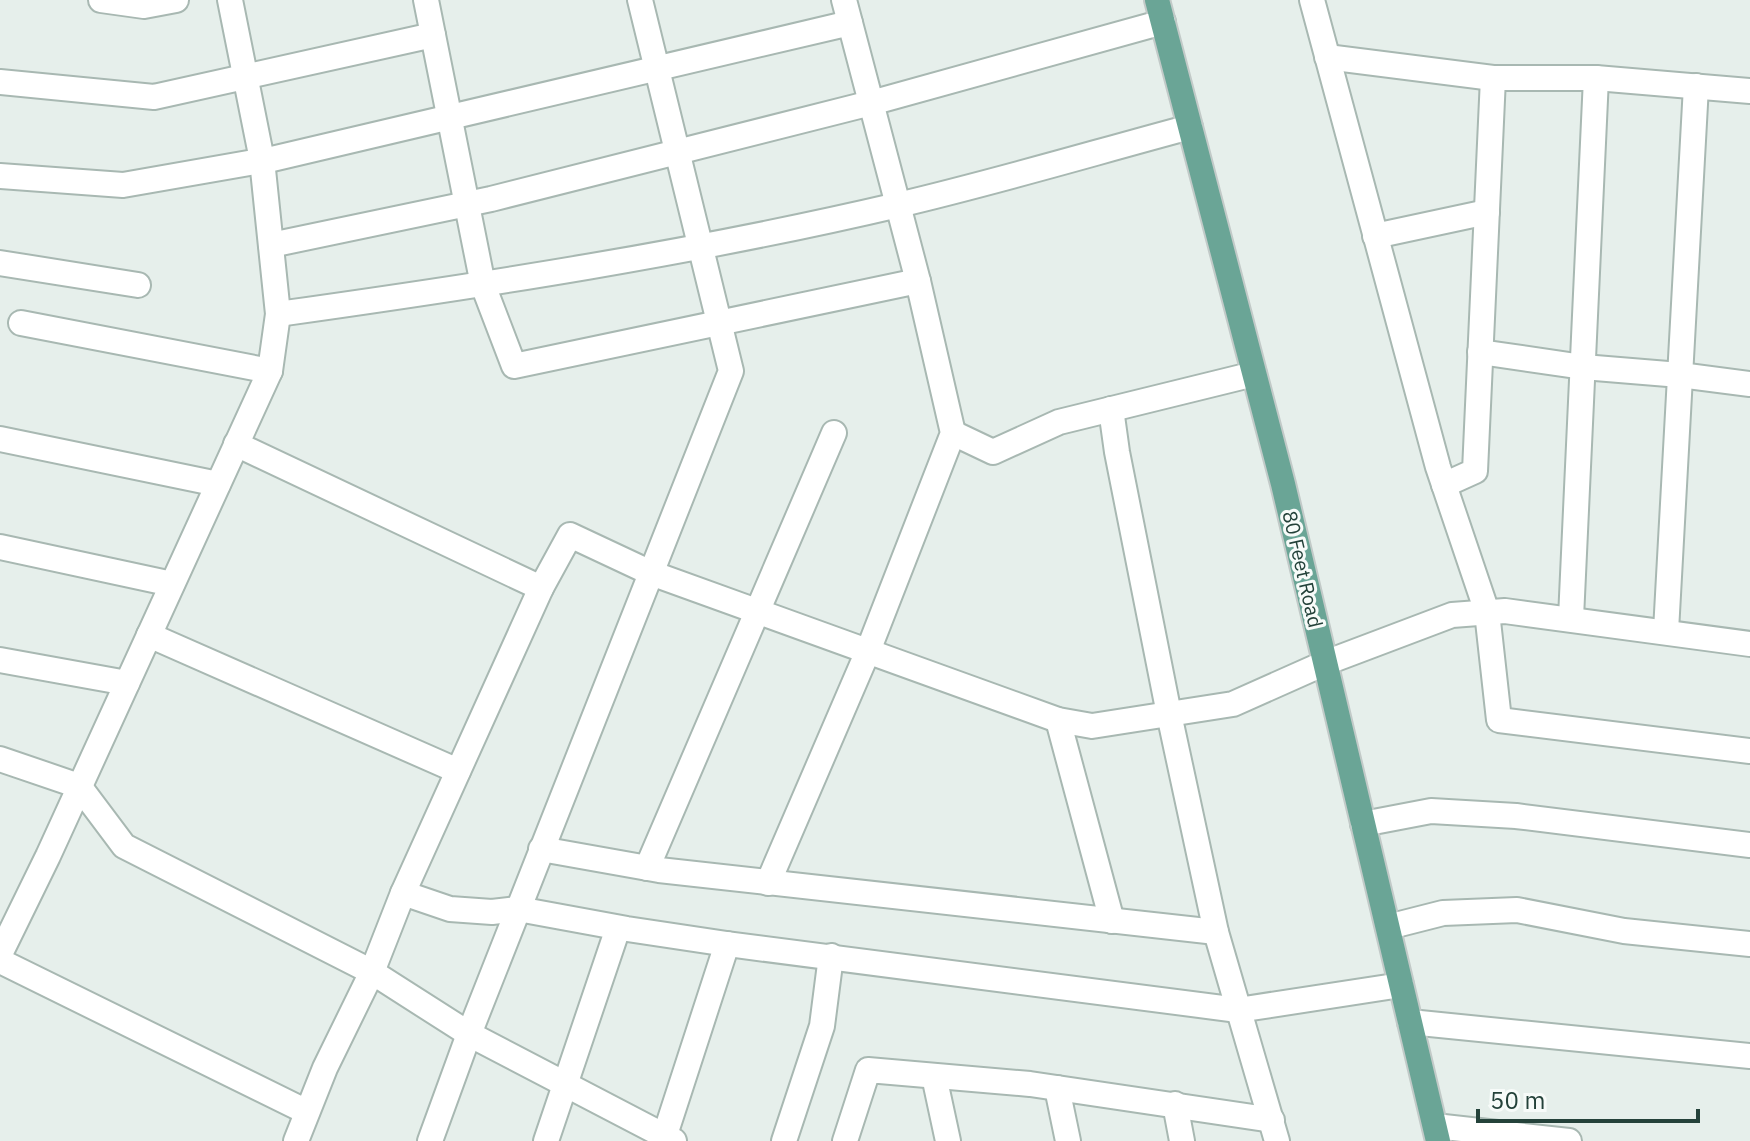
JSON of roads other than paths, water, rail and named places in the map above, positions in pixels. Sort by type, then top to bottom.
[{"type":"main road","name":"80 Feet Road","points":[[1160,11],[1254,374],[1436,1133]]},
{"type":"street","points":[[101,0],[144,6],[176,0]]},
{"type":"street","points":[[0,954],[270,371],[278,314],[262,160],[230,0]]},
{"type":"street","points":[[426,0],[483,285],[514,366],[918,281]]},
{"type":"street","points":[[430,1141],[541,849],[731,371],[640,0]]},
{"type":"street","points":[[1312,0],[1444,485],[1487,612],[1499,720],[1750,751]]},
{"type":"street","points":[[271,245],[467,204],[871,103],[1160,11]]},
{"type":"street","points":[[0,176],[123,185],[262,160],[656,69],[847,12],[918,281],[953,433],[868,651],[768,883]]},
{"type":"street","points":[[0,82],[154,97],[433,35]]},
{"type":"street","points":[[1327,57],[1493,78],[1596,78],[1750,91]]},
{"type":"street","points":[[1444,485],[1475,471],[1493,78]]},
{"type":"street","points":[[1571,618],[1596,78]]},
{"type":"street","points":[[1666,631],[1696,86]]},
{"type":"street","points":[[278,314],[483,285],[700,246],[898,205],[1190,127]]},
{"type":"street","points":[[1375,236],[1487,212]]},
{"type":"street","points":[[0,263],[138,285]]},
{"type":"street","points":[[21,323],[270,371]]},
{"type":"street","points":[[1480,352],[1583,367],[1750,384]]},
{"type":"street","points":[[953,433],[993,452],[1059,422],[1254,374]]},
{"type":"street","points":[[1111,409],[1169,714],[1216,932],[1274,1130]]},
{"type":"street","points":[[647,868],[834,433]]},
{"type":"street","points":[[0,439],[218,484]]},
{"type":"street","points":[[236,444],[541,588]]},
{"type":"street","points":[[296,1141],[325,1068],[372,972],[403,893],[458,771],[541,588],[570,535],[651,573],[757,612],[1058,720],[1092,726],[1233,704],[1325,663],[1452,615],[1505,611],[1750,644]]},
{"type":"street","points":[[0,547],[172,584]]},
{"type":"street","points":[[149,635],[458,771]]},
{"type":"street","points":[[0,660],[127,683]]},
{"type":"street","points":[[1058,720],[1112,921]]},
{"type":"street","points":[[0,759],[79,786],[124,846],[372,972],[469,1034],[667,1140],[727,944]]},
{"type":"street","points":[[1363,824],[1431,811],[1516,816],[1750,845]]},
{"type":"street","points":[[541,849],[647,868],[768,883],[1216,932]]},
{"type":"street","points":[[403,893],[450,909],[492,912],[518,909],[727,944],[1238,1010],[1401,985]]},
{"type":"street","points":[[1388,927],[1443,913],[1517,910],[1624,931],[1750,944]]},
{"type":"street","points":[[546,1141],[618,928]]},
{"type":"street","points":[[784,1141],[822,1026],[831,956]]},
{"type":"street","points":[[0,961],[307,1112]]},
{"type":"street","points":[[1410,1022],[1750,1056]]},
{"type":"street","points":[[845,1141],[868,1070],[1057,1088],[1175,1104],[1274,1130]]},
{"type":"street","points":[[934,1076],[948,1141]]},
{"type":"street","points":[[1057,1088],[1068,1141]]},
{"type":"street","points":[[1175,1104],[1182,1141]]},
{"type":"street","points":[[1436,1133],[1569,1141]]}]
